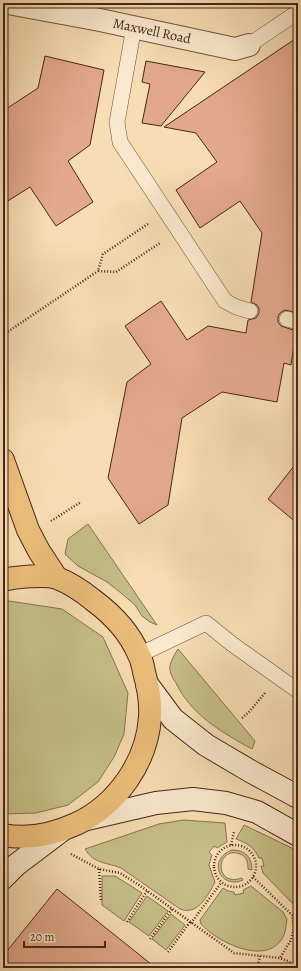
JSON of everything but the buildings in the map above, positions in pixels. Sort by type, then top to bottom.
[{"type":"main road","name":"Maxwell Road","points":[[8,3],[134,27],[235,49],[249,45]]},
{"type":"main road","points":[[3,460],[28,530],[39,551],[56,577]]},
{"type":"main road","points":[[3,580],[37,576],[56,577],[79,589],[100,605],[122,626],[140,655],[147,684],[150,717],[144,750],[129,779],[110,802],[87,819],[61,831],[16,865],[3,878]]},
{"type":"main road","points":[[147,684],[173,719],[206,745],[298,797]]},
{"type":"main road","points":[[87,819],[156,803],[193,799],[226,803],[257,812],[298,835]]},
{"type":"main road","points":[[3,835],[33,836],[61,831]]},
{"type":"lane","points":[[249,45],[298,12]]},
{"type":"lane","points":[[134,27],[117,122],[120,142],[225,301],[236,307],[250,310]]},
{"type":"lane","points":[[140,655],[206,623],[232,644],[298,691]]},
{"type":"path","points":[[98,271],[103,254],[166,212]]},
{"type":"path","points":[[3,354],[6,341],[3,336],[98,271],[116,272],[179,230]]},
{"type":"path","points":[[47,523],[81,502]]},
{"type":"path","points":[[242,718],[278,678]]},
{"type":"path","points":[[231,845],[234,831]]},
{"type":"path","points":[[231,845],[244,847],[250,851],[254,856],[256,863],[254,877],[249,882],[235,888],[228,887],[221,883],[214,873],[214,861],[220,850],[231,845]]},
{"type":"path","points":[[70,854],[99,869],[120,873],[234,953],[280,958],[297,965]]},
{"type":"path","points":[[99,869],[101,902]]},
{"type":"path","points":[[254,877],[292,915],[294,928],[291,940],[280,958]]},
{"type":"path","points":[[168,952],[221,883]]},
{"type":"path","points":[[126,922],[147,891]]},
{"type":"path","points":[[150,939],[172,909]]},
{"type":"path","points":[[256,968],[260,956]]},
{"type":"shaded area","points":[[88,524],[157,625],[142,616],[135,605],[107,582],[78,566],[65,554],[68,539]]},
{"type":"shaded area","points":[[9,601],[62,609],[103,637],[128,693],[124,734],[114,757],[98,782],[68,805],[36,813],[3,814],[3,603]]},
{"type":"shaded area","points":[[178,649],[255,741],[252,749],[219,730],[190,705],[182,694],[171,673],[170,668],[172,659]]},
{"type":"shaded area","points":[[183,820],[225,823],[227,842],[217,848],[214,846],[209,852],[212,855],[209,865],[215,882],[202,903],[192,910],[180,909],[121,868],[96,860],[85,849],[159,824]]},
{"type":"shaded area","points":[[244,825],[298,851],[298,912],[294,905],[263,873],[261,866],[264,866],[262,858],[259,858],[250,846],[236,839]]},
{"type":"shaded area","points":[[232,850],[241,851],[247,855],[252,865],[252,870],[248,869],[246,858],[240,854],[232,853],[226,855],[222,860],[222,872],[226,877],[233,879],[242,878],[243,880],[235,882],[228,881],[223,878],[218,867],[220,860],[224,855]]},
{"type":"shaded area","points":[[102,876],[115,876],[142,893],[124,921],[102,905]]},
{"type":"shaded area","points":[[251,886],[283,912],[287,919],[284,935],[277,945],[267,950],[256,951],[231,945],[209,931],[201,924],[200,920],[223,888],[234,892],[235,895],[244,893],[243,890]]},
{"type":"shaded area","points":[[147,896],[168,911],[149,936],[129,922]]},
{"type":"shaded area","points":[[171,914],[185,925],[166,950],[152,939]]}]
